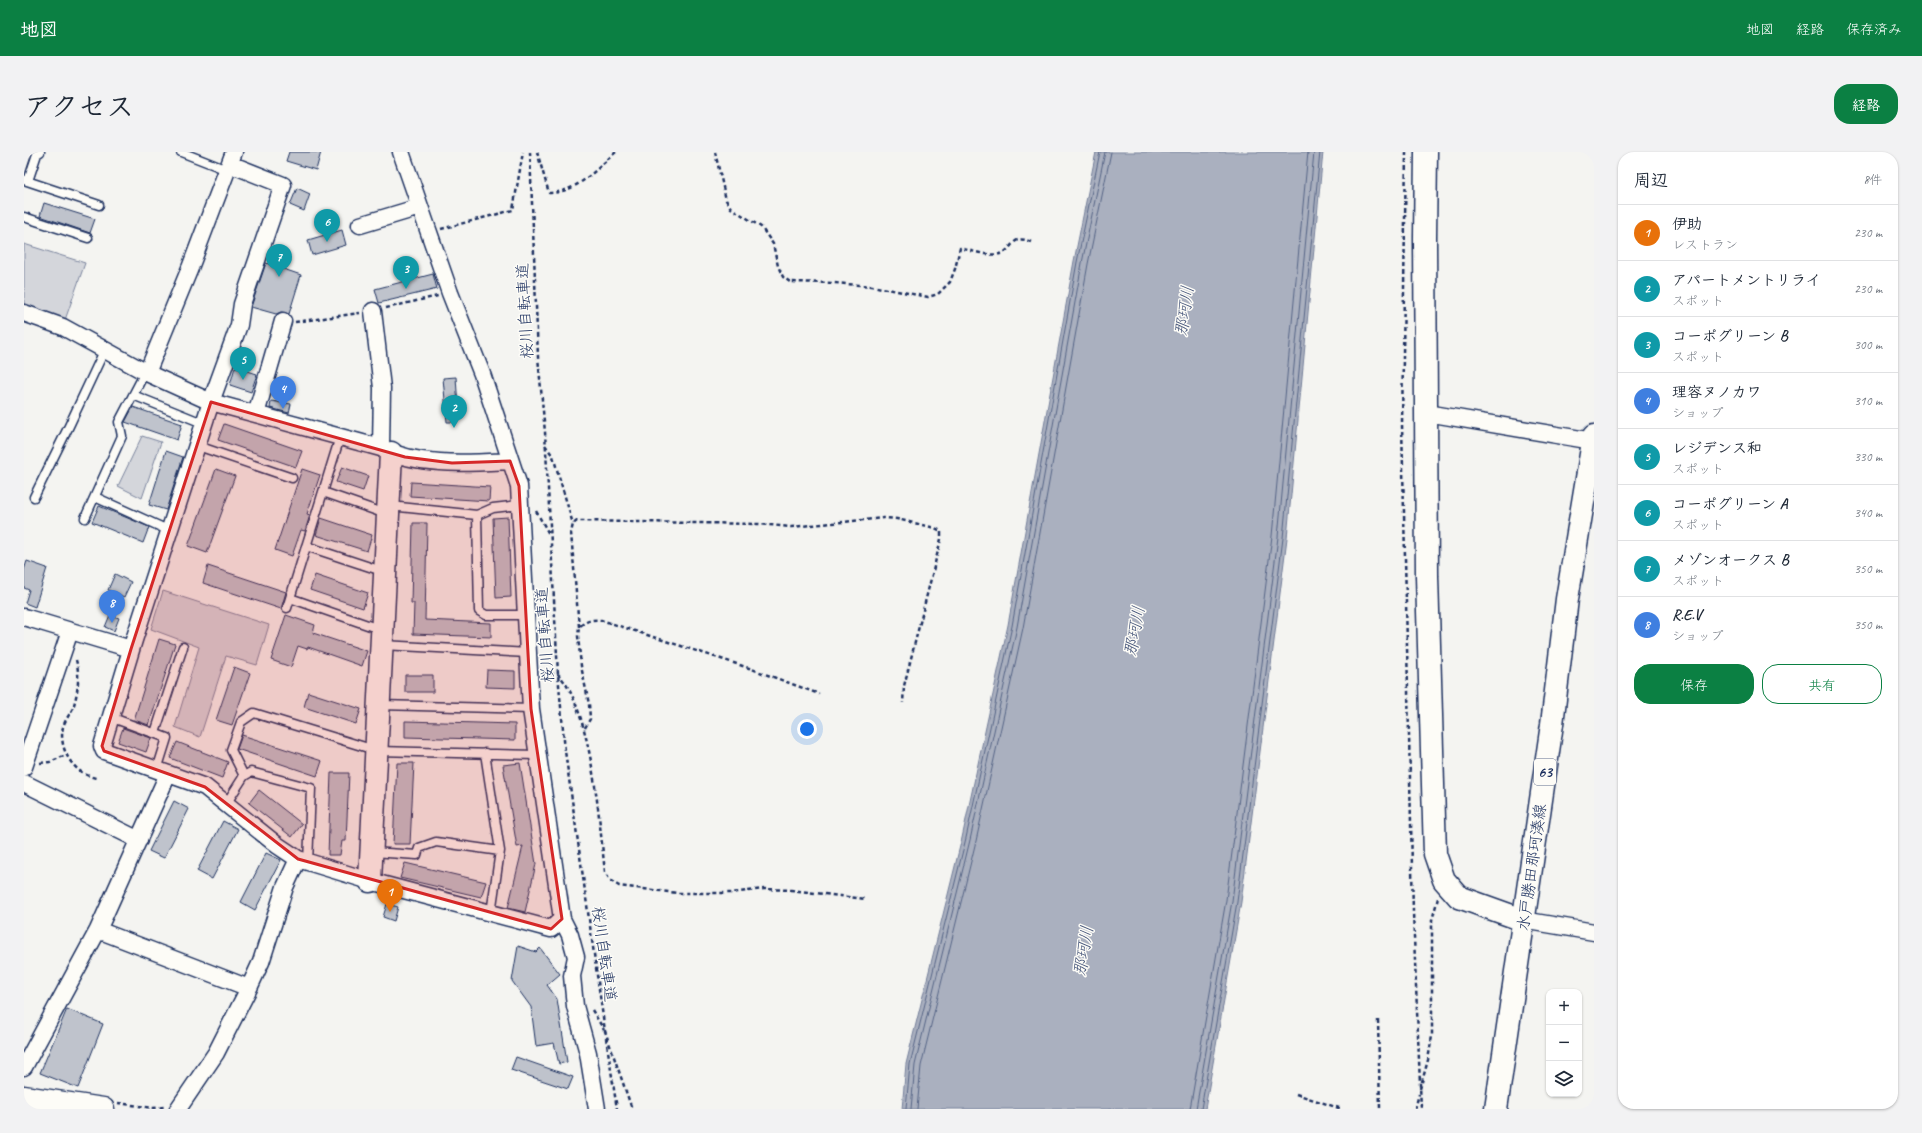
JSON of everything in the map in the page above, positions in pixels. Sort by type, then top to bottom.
[{"type":"street","points":[[402,152],[450,293],[482,374],[510,461],[515,472],[518,486],[528,653],[537,755],[562,919],[570,935],[576,957],[572,976],[575,1006],[588,1053],[597,1109]]},
{"type":"street","points":[[1426,152],[1425,246],[1429,673],[1434,769],[1435,854],[1443,878],[1459,897],[1523,920],[1594,932]]},
{"type":"street","points":[[147,373],[190,268],[230,162],[283,185],[242,304],[239,325],[211,402],[131,649],[102,746],[104,751],[205,787],[278,845],[303,861],[370,881],[552,929],[562,919]]},
{"type":"street","points":[[360,225],[420,207]]},
{"type":"street","points":[[370,881],[390,511],[382,388],[373,311]]},
{"type":"street","points":[[24,313],[63,327],[147,373],[211,402],[340,437],[405,457],[452,462],[510,461]]},
{"type":"street","points":[[256,414],[283,321]]},
{"type":"street","points":[[1427,413],[1594,438]]},
{"type":"street","name":"水戸勝田那珂湊線","points":[[1496,1109],[1550,739],[1567,599],[1589,499],[1594,438]]},
{"type":"street","points":[[24,617],[68,637],[131,649]]},
{"type":"street","points":[[25,764],[68,637]]},
{"type":"street","points":[[24,1067],[98,930],[139,840],[163,772]]},
{"type":"street","points":[[24,783],[139,840]]},
{"type":"street","points":[[178,1109],[216,1053],[249,988],[261,962],[285,887],[303,861]]},
{"type":"street","points":[[98,930],[249,988]]},
{"type":"street","points":[[24,1097],[103,1109]]},
{"type":"lane","points":[[40,152],[37,154],[26,180],[99,205]]},
{"type":"lane","points":[[181,152],[230,162]]},
{"type":"lane","points":[[24,217],[88,238]]},
{"type":"lane","points":[[34,497],[69,426],[104,349]]},
{"type":"lane","points":[[85,518],[122,436],[119,422],[142,378],[147,373]]},
{"type":"lane","points":[[133,395],[205,424]]},
{"type":"lane","points":[[287,608],[340,437]]},
{"type":"lane","points":[[198,446],[292,478]]},
{"type":"lane","points":[[323,492],[390,511],[477,515],[493,508],[520,505]]},
{"type":"lane","points":[[95,497],[170,531]]},
{"type":"lane","points":[[477,515],[479,610],[486,615],[526,615]]},
{"type":"lane","points":[[306,546],[387,572]]},
{"type":"lane","points":[[290,598],[383,638],[528,653]]},
{"type":"lane","points":[[155,733],[183,647]]},
{"type":"lane","points":[[380,705],[532,709]]},
{"type":"lane","points":[[244,776],[231,750],[242,722],[254,713],[378,750],[537,755]]},
{"type":"lane","points":[[110,717],[168,738],[163,772]]},
{"type":"lane","points":[[485,754],[500,851],[491,913]]},
{"type":"lane","points":[[226,804],[244,776],[252,772],[311,788],[303,861]]},
{"type":"lane","points":[[372,852],[417,855],[419,848],[436,842],[500,851]]},
{"type":"path","points":[[429,232],[513,210],[523,152]]},
{"type":"path","name":"桜川自転車道","points":[[530,152],[538,357],[545,444],[558,674],[575,823],[605,1031],[632,1109]]},
{"type":"path","points":[[537,152],[549,193],[559,193],[573,188],[589,177],[616,152]]},
{"type":"path","points":[[715,152],[726,200],[731,208],[761,227],[773,244],[778,266],[783,277],[790,282],[872,286],[928,297],[938,294],[950,282],[960,248],[992,255],[1002,253],[1015,240],[1025,239],[1031,242]]},
{"type":"path","points":[[1406,152],[1402,432],[1412,912],[1421,1109]]},
{"type":"path","points":[[545,444],[553,456],[573,524],[571,533],[579,626],[578,636],[581,666],[590,704],[590,719],[585,729]]},
{"type":"path","points":[[573,524],[577,520],[583,519],[791,527],[884,518],[897,519],[935,528],[941,531],[941,539],[904,686],[903,703]]},
{"type":"path","points":[[579,626],[592,619],[601,620],[750,668],[819,694]]},
{"type":"path","points":[[68,637],[74,650],[79,672],[74,703],[63,728],[63,744],[66,754],[79,771],[89,777],[96,778]]},
{"type":"path","points":[[558,674],[567,684],[585,729],[594,782],[605,872],[611,881],[619,886],[677,893],[731,893],[764,889],[791,890],[865,900]]},
{"type":"path","points":[[25,764],[50,762],[66,754]]},
{"type":"path","points":[[1415,1109],[1428,1060],[1432,1036],[1432,920],[1443,878]]},
{"type":"path","points":[[1378,1020],[1380,1109]]},
{"type":"path","points":[[605,1031],[617,1109]]},
{"type":"path","points":[[1296,1094],[1342,1109]]},
{"type":"highlighted area","points":[[211,402],[405,457],[452,463],[510,461],[519,486],[531,709],[562,919],[551,929],[298,859],[205,787],[104,751],[102,746],[131,649]]},
{"type":"shaded area","points":[[24,244],[85,263],[65,320],[24,304]]},
{"type":"shaded area","points":[[142,436],[161,442],[142,498],[118,486]]},
{"type":"shaded area","points":[[163,591],[269,625],[257,665],[226,656],[200,737],[175,727],[199,647],[151,629]]},
{"type":"water","name":"那珂川","points":[[1096,152],[1323,152],[1287,538],[1241,902],[1205,1109],[902,1109],[906,1064],[962,838],[1008,625],[1074,261]]},
{"type":"building","points":[[289,152],[321,152],[316,170],[286,161]]},
{"type":"building","points":[[297,188],[310,194],[304,211],[290,205]]},
{"type":"building","points":[[44,203],[95,219],[90,233],[40,216]]},
{"type":"building","points":[[342,230],[346,245],[312,255],[308,240]]},
{"type":"building","points":[[266,263],[301,275],[289,314],[281,312],[276,314],[251,307]]},
{"type":"building","points":[[433,274],[437,289],[379,303],[375,289]]},
{"type":"building","points":[[235,367],[257,374],[251,392],[230,385]]},
{"type":"building","points":[[456,377],[458,407],[456,407],[457,422],[447,422],[443,378]]},
{"type":"building","points":[[271,401],[291,404],[289,413],[270,408]]},
{"type":"building","points":[[133,407],[182,424],[177,440],[125,422]]},
{"type":"building","points":[[224,424],[302,451],[296,467],[218,440]]},
{"type":"building","points":[[166,451],[183,457],[166,510],[149,505]]},
{"type":"building","points":[[342,467],[368,476],[363,491],[336,482]]},
{"type":"building","points":[[216,469],[235,476],[207,553],[188,546]]},
{"type":"building","points":[[302,469],[320,475],[307,514],[310,515],[305,531],[301,530],[292,556],[275,550]]},
{"type":"building","points":[[411,482],[490,487],[489,501],[410,496]]},
{"type":"building","points":[[99,506],[149,527],[143,543],[92,522]]},
{"type":"building","points":[[508,517],[511,597],[496,598],[493,518]]},
{"type":"building","points":[[321,518],[372,535],[367,551],[316,535]]},
{"type":"building","points":[[413,523],[427,523],[425,620],[491,623],[491,637],[413,634],[414,603],[411,603]]},
{"type":"building","points":[[27,561],[47,568],[35,607],[25,603],[29,590],[24,588],[24,570]]},
{"type":"building","points":[[208,566],[286,592],[281,609],[203,583]]},
{"type":"building","points":[[115,574],[131,582],[124,597],[108,590]]},
{"type":"building","points":[[315,575],[368,593],[363,608],[310,590]]},
{"type":"building","points":[[110,615],[119,618],[114,631],[105,627]]},
{"type":"building","points":[[286,615],[315,625],[313,633],[367,651],[362,666],[308,647],[307,649],[298,646],[291,667],[271,660]]},
{"type":"building","points":[[159,639],[175,644],[149,725],[134,720]]},
{"type":"building","points":[[234,667],[250,673],[232,725],[216,720]]},
{"type":"building","points":[[487,670],[515,671],[515,688],[486,687]]},
{"type":"building","points":[[405,675],[433,675],[433,692],[405,692]]},
{"type":"building","points":[[308,692],[361,709],[356,724],[304,707]]},
{"type":"building","points":[[405,721],[515,724],[515,740],[405,737]]},
{"type":"building","points":[[123,728],[151,738],[146,752],[118,742]]},
{"type":"building","points":[[242,735],[322,761],[317,776],[237,749]]},
{"type":"building","points":[[177,742],[228,762],[222,778],[170,758]]},
{"type":"building","points":[[397,763],[414,763],[410,844],[393,844]]},
{"type":"building","points":[[520,763],[536,864],[525,912],[508,908],[523,846],[517,847],[503,765]]},
{"type":"building","points":[[331,773],[349,773],[346,841],[342,841],[340,855],[328,855]]},
{"type":"building","points":[[259,790],[302,824],[292,837],[249,803]]},
{"type":"building","points":[[174,801],[189,809],[164,858],[149,851]]},
{"type":"building","points":[[223,821],[238,829],[212,879],[197,871]]},
{"type":"building","points":[[266,853],[281,860],[255,910],[241,902]]},
{"type":"building","points":[[405,863],[486,882],[481,897],[400,878]]},
{"type":"building","points":[[387,904],[398,907],[394,921],[383,917]]},
{"type":"building","points":[[518,946],[536,952],[540,948],[560,974],[547,985],[557,999],[567,1062],[559,1064],[554,1043],[536,1046],[531,1007],[512,981]]},
{"type":"building","points":[[67,1009],[103,1024],[78,1088],[40,1073]]},
{"type":"building","points":[[516,1057],[573,1077],[568,1089],[511,1070]]},
{"type":"place","name":"コーポグリーン A","points":[[327,242]]},
{"type":"place","name":"メゾンオークス B","points":[[279,277]]},
{"type":"place","name":"コーポグリーン B","points":[[406,289]]},
{"type":"place","name":"レジデンス和","points":[[243,380]]},
{"type":"place","name":"理容ヌノカワ","points":[[283,409]]},
{"type":"place","name":"アパートメントリライ","points":[[454,428]]},
{"type":"place","name":"R.E.V","points":[[112,623]]},
{"type":"place","name":"伊助","points":[[390,912]]}]
